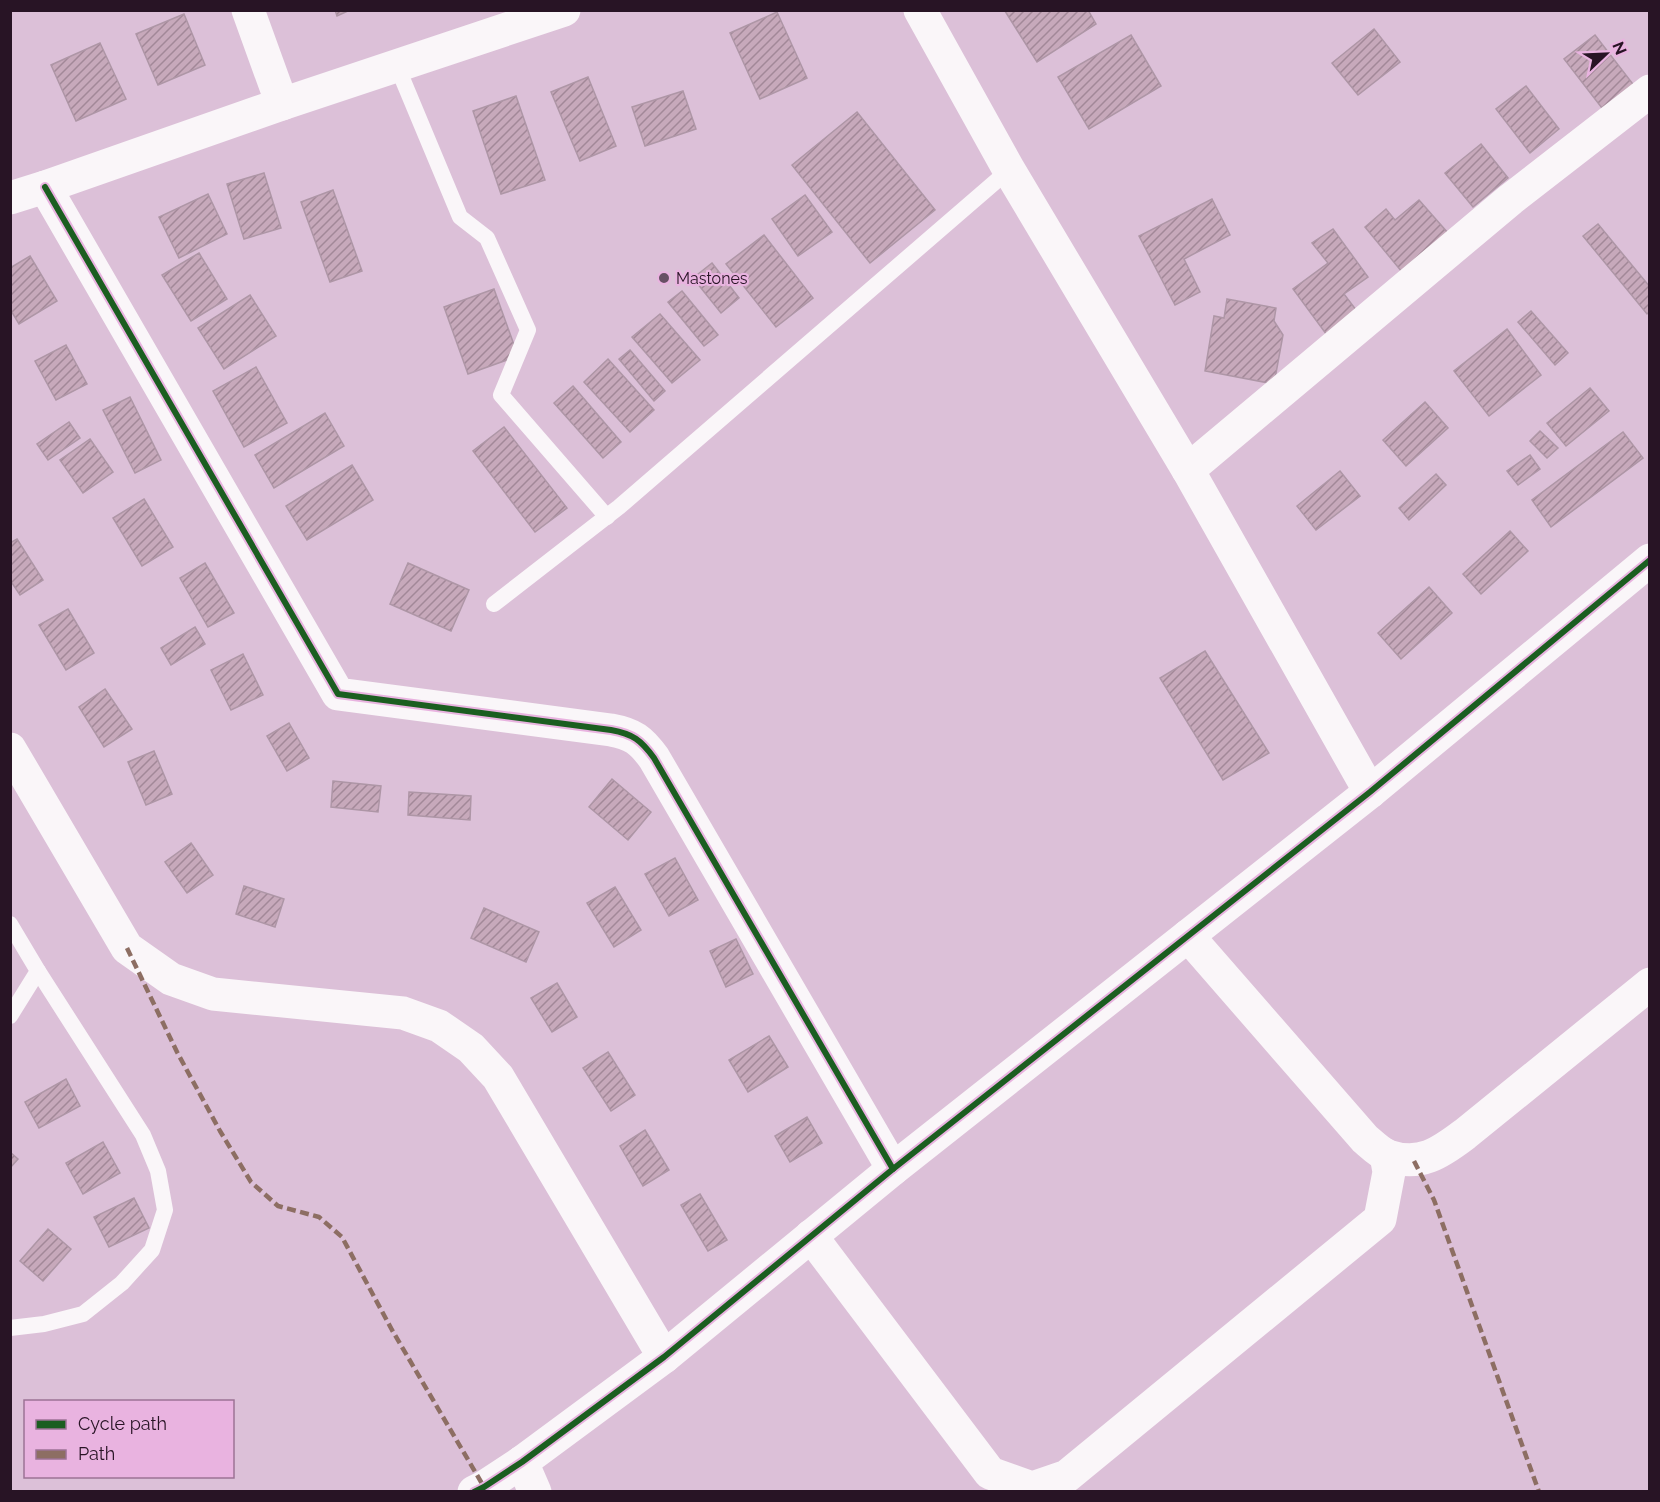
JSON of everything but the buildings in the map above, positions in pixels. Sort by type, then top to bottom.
[{"type":"street","points":[[248,10],[282,104]]},
{"type":"street","points":[[10,198],[564,10]]},
{"type":"street","points":[[920,10],[1009,170],[1188,470],[1370,792]]},
{"type":"street","points":[[1188,470],[1511,199],[1650,92]]},
{"type":"street","points":[[45,187],[338,694],[611,730],[629,734],[644,744],[893,1168]]},
{"type":"street","points":[[474,1491],[528,1477],[664,1357],[893,1168],[1370,792],[1650,560]]},
{"type":"street","points":[[10,749],[127,948],[171,978],[213,994],[402,1013],[439,1026],[471,1047],[498,1077],[664,1357]]},
{"type":"street","points":[[1188,936],[1365,1139],[1386,1155],[1414,1161],[1442,1151],[1465,1134],[1650,984]]},
{"type":"street","points":[[811,1236],[990,1473],[1032,1488],[1067,1476],[1380,1219],[1389,1172],[1386,1155]]},
{"type":"lane","points":[[397,66],[460,217],[487,238],[528,330],[501,394],[607,517]]},
{"type":"lane","points":[[494,604],[607,517],[1009,170]]},
{"type":"lane","points":[[10,924],[143,1135],[159,1171],[165,1210],[152,1250],[122,1283],[83,1314],[44,1324],[10,1328]]},
{"type":"lane","points":[[10,1016],[38,970]]},
{"type":"marked path","points":[[127,948],[177,1052],[251,1182],[278,1206],[319,1217],[342,1237],[392,1330],[484,1487]]},
{"type":"marked path","points":[[1414,1161],[1434,1200],[1539,1492]]},
{"type":"cycle path","points":[[45,187],[338,694],[611,730],[631,736],[640,742],[654,758],[893,1169]]},
{"type":"cycle path","points":[[474,1492],[522,1462],[664,1357],[893,1169],[1370,792],[1650,560]]},
{"type":"place","name":"Mastones","points":[[664,278]]}]
